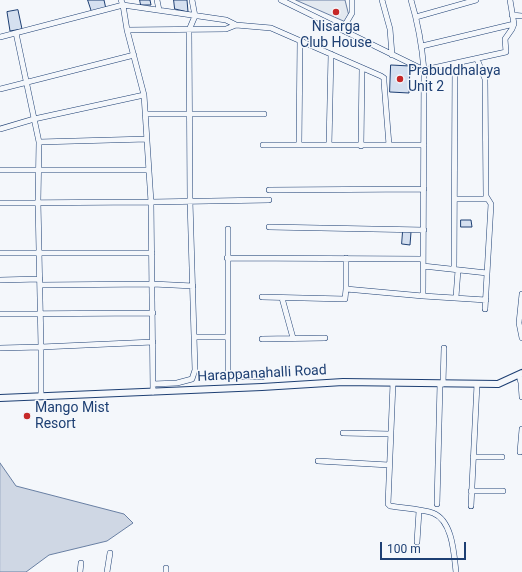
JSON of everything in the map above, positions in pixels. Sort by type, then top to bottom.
[{"type":"street","points":[[157,0],[159,10]]},
{"type":"street","points":[[153,384],[177,383],[192,379],[196,370],[190,201],[189,30],[195,16],[192,0]]},
{"type":"street","points":[[281,0],[424,70],[506,52],[505,39],[514,24],[510,0]]},
{"type":"street","points":[[342,30],[352,13],[352,0]]},
{"type":"street","points":[[382,0],[390,29],[392,55]]},
{"type":"street","points":[[411,0],[422,46],[424,70],[423,296]]},
{"type":"street","points":[[416,17],[476,0]]},
{"type":"street","points":[[122,3],[127,30],[144,95],[151,202],[153,392]]},
{"type":"street","points":[[0,37],[122,3],[226,20],[236,25],[271,28],[384,78],[389,146]]},
{"type":"street","points":[[512,15],[522,16]]},
{"type":"street","points":[[422,46],[514,24]]},
{"type":"street","points":[[127,30],[226,29],[236,25]]},
{"type":"street","points":[[16,33],[39,142],[38,202],[41,396]]},
{"type":"street","points":[[299,145],[300,40]]},
{"type":"street","points":[[329,145],[331,54]]},
{"type":"street","points":[[0,89],[134,55]]},
{"type":"street","points":[[477,59],[485,79],[487,199],[491,204],[485,309]]},
{"type":"street","points":[[455,64],[456,297]]},
{"type":"street","points":[[361,146],[362,68]]},
{"type":"street","points":[[0,129],[34,119],[144,95]]},
{"type":"street","points":[[145,114],[264,114]]},
{"type":"street","points":[[39,142],[147,139]]},
{"type":"street","points":[[263,145],[424,145]]},
{"type":"street","points":[[0,170],[149,170]]},
{"type":"street","points":[[269,190],[424,189]]},
{"type":"street","points":[[455,199],[487,199]]},
{"type":"street","points":[[0,203],[269,200]]},
{"type":"street","points":[[270,227],[424,230]]},
{"type":"street","points":[[228,229],[228,377],[262,377]]},
{"type":"street","points":[[0,253],[152,253]]},
{"type":"street","points":[[227,258],[423,259]]},
{"type":"street","points":[[262,297],[343,300],[346,297],[346,258]]},
{"type":"street","points":[[423,266],[487,273]]},
{"type":"street","points":[[0,280],[193,286]]},
{"type":"street","points":[[346,289],[486,300]]},
{"type":"street","points":[[522,294],[519,323],[522,338]]},
{"type":"street","points":[[282,298],[292,338]]},
{"type":"street","points":[[0,314],[153,313]]},
{"type":"street","points":[[195,337],[227,337]]},
{"type":"street","points":[[262,339],[325,338]]},
{"type":"street","points":[[0,348],[153,342]]},
{"type":"street","points":[[437,504],[444,348]]},
{"type":"street","points":[[520,374],[522,397]]},
{"type":"street","name":"Harappanahalli Road","points":[[0,398],[343,382],[442,384],[502,383],[520,374]]},
{"type":"street","points":[[393,383],[388,504],[390,506],[434,514],[440,519],[446,527],[452,541],[456,572]]},
{"type":"street","points":[[471,506],[477,384]]},
{"type":"street","points":[[520,452],[522,429]]},
{"type":"street","points":[[343,433],[390,434]]},
{"type":"street","points":[[473,457],[502,457]]},
{"type":"street","points":[[318,461],[389,465]]},
{"type":"street","points":[[471,491],[503,491]]},
{"type":"street","points":[[417,542],[419,511]]},
{"type":"street","points":[[107,572],[110,553]]},
{"type":"street","points":[[80,572],[81,563]]},
{"type":"shaded area","name":"Nisarga Club House","points":[[296,0],[345,0],[351,24]]},
{"type":"shaded area","points":[[0,463],[16,486],[124,514],[133,523],[107,541],[49,555],[26,572],[0,572]]},
{"type":"building","points":[[88,0],[104,0],[106,9],[92,12]]},
{"type":"building","points":[[140,0],[150,0],[151,5],[141,5]]},
{"type":"building","points":[[174,0],[187,0],[188,12],[175,9]]},
{"type":"building","points":[[18,10],[22,29],[10,31],[7,12]]},
{"type":"building","name":"Prabuddhalaya Unit 2","points":[[391,65],[410,66],[409,93],[390,92]]},
{"type":"building","points":[[461,220],[471,220],[472,227],[461,227]]},
{"type":"building","points":[[403,231],[411,232],[410,245],[402,244]]},
{"type":"place","name":"Nisarga Club House","points":[[336,12]]},
{"type":"place","name":"Prabuddhalaya Unit 2","points":[[400,79]]},
{"type":"place","name":"Mango Mist Resort","points":[[27,416]]}]
